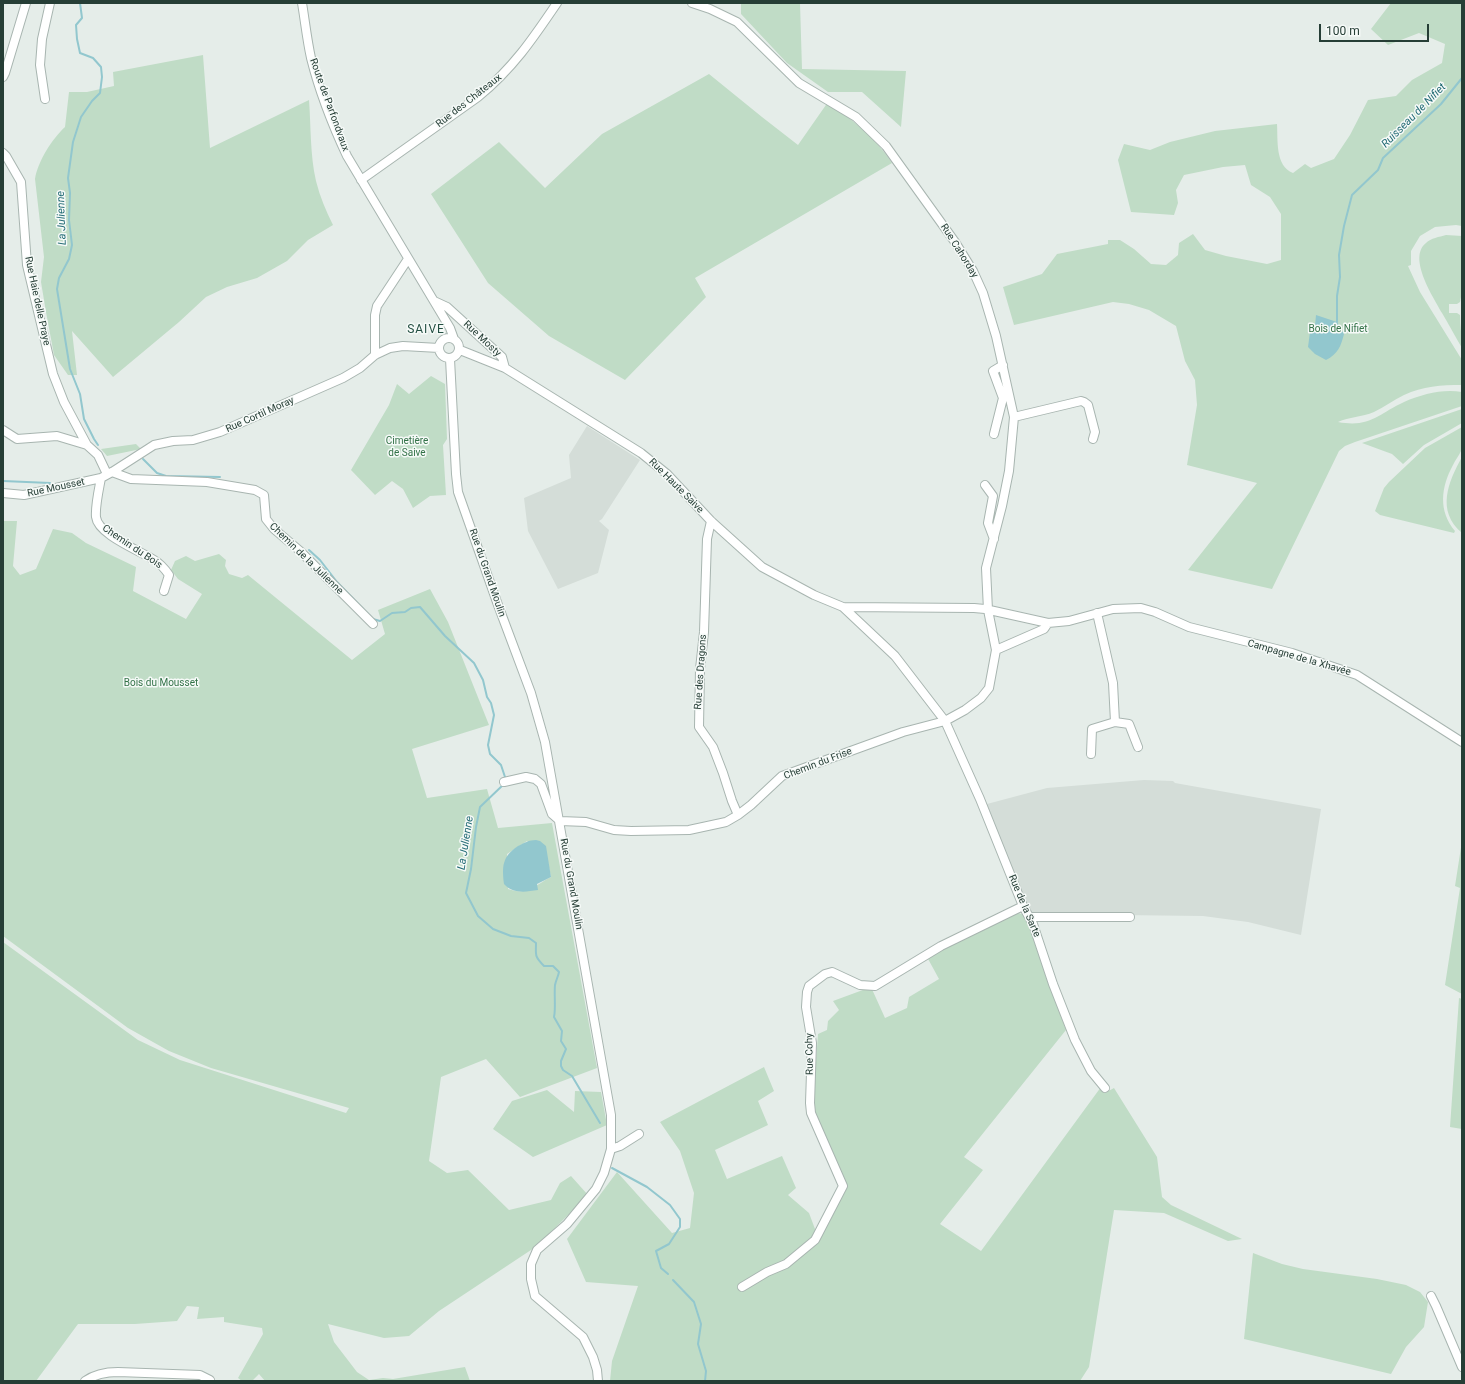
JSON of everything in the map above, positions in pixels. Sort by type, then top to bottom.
[{"type":"street","points":[[3,77],[26,3]]},
{"type":"street","points":[[45,99],[40,64],[42,39],[50,3]]},
{"type":"street","name":"Route de Parfondvaux","points":[[302,3],[316,77],[340,140],[361,180]]},
{"type":"street","name":"Rue des Châteaux","points":[[361,180],[478,97],[496,82],[527,48],[557,3]]},
{"type":"street","name":"Rue Cahorday","points":[[692,3],[710,9],[737,22],[799,84],[856,117],[886,146],[955,242],[973,271],[983,294],[996,336],[1014,417],[1009,471],[1002,506],[986,568],[988,610]]},
{"type":"street","name":"Rue Haie delle Praye","points":[[3,153],[21,182],[27,265],[53,374],[64,402],[87,445]]},
{"type":"street","name":"Rue Mosty","points":[[361,180],[434,301],[444,321],[450,328],[454,339]]},
{"type":"street","points":[[408,259],[377,306],[376,355],[390,348],[403,346],[439,348]]},
{"type":"street","name":"Rue Mosty","points":[[434,301],[447,307],[502,357],[505,368]]},
{"type":"street","name":"Rue Mosty","points":[[444,321],[444,339]]},
{"type":"street","points":[[444,339],[454,339],[459,344],[460,350],[456,356],[450,359],[446,358],[441,354],[439,348],[440,344],[444,339]]},
{"type":"street","name":"Rue Mosty","points":[[460,350],[505,368]]},
{"type":"street","name":"Rue Cortil Moray","points":[[154,445],[199,438],[220,432],[343,378],[360,368],[376,355]]},
{"type":"street","name":"Rue du Grand Moulin","points":[[450,359],[458,492],[537,712],[545,742],[611,1115],[611,1149],[604,1173],[596,1189],[567,1224],[537,1250],[531,1264],[531,1279],[535,1296],[582,1337],[593,1357],[597,1370],[598,1381]]},
{"type":"street","points":[[994,434],[1003,398],[993,370],[1003,365]]},
{"type":"street","name":"Rue Haute Saive","points":[[505,368],[649,459],[667,474],[711,521],[762,567],[814,596],[843,607],[913,606],[974,608],[1048,623],[1069,621],[1113,610],[1140,608],[1159,614],[1189,627]]},
{"type":"street","points":[[1014,417],[1081,401],[1088,406],[1095,432],[1093,439]]},
{"type":"street","points":[[3,430],[17,439],[57,436],[87,445],[98,455],[107,475]]},
{"type":"street","name":"Rue Mousset","points":[[3,493],[24,495],[107,475],[154,445]]},
{"type":"street","name":"Chemin du Bois","points":[[107,475],[96,516],[99,524],[104,530],[154,560],[164,568],[169,576],[164,591]]},
{"type":"street","name":"Chemin de la Julienne","points":[[107,475],[131,479],[207,482],[255,490],[264,495],[266,519],[270,524],[300,551],[373,624]]},
{"type":"street","points":[[985,485],[992,496],[988,523],[994,538]]},
{"type":"street","name":"Rue des Dragons","points":[[711,521],[707,539],[704,632],[700,669],[699,727],[713,747],[738,815]]},
{"type":"street","name":"Rue Haute Saive","points":[[843,607],[895,656],[945,721]]},
{"type":"street","points":[[945,721],[965,710],[981,698],[990,688],[996,650],[988,610]]},
{"type":"street","points":[[1097,613],[1113,683],[1115,722]]},
{"type":"street","name":"Rue Haute Saive","points":[[996,650],[1044,629],[1048,623]]},
{"type":"street","name":"Campagne de la Xhavée","points":[[1189,627],[1292,654],[1357,675],[1462,742]]},
{"type":"street","name":"Chemin du Frise","points":[[560,821],[586,822],[614,830],[626,831],[689,830],[726,822],[738,815],[782,776],[903,732],[945,721]]},
{"type":"street","name":"Rue de la Sarte","points":[[945,721],[1030,917],[1053,984],[1075,1040],[1091,1071],[1105,1088]]},
{"type":"street","points":[[1091,754],[1092,729],[1115,722],[1129,724],[1138,747]]},
{"type":"street","points":[[506,782],[526,777],[535,779],[541,784],[552,814],[560,821]]},
{"type":"street","name":"Rue Cohy","points":[[742,1287],[767,1272],[786,1264],[815,1240],[843,1186],[811,1113],[812,1043],[806,1007],[809,986],[825,974],[832,972],[860,985],[875,986],[941,946],[1024,906]]},
{"type":"street","points":[[1030,917],[1130,917]]},
{"type":"street","points":[[611,1149],[620,1146],[639,1134]]},
{"type":"street","points":[[1431,1296],[1462,1367]]},
{"type":"street","points":[[85,1381],[95,1375],[105,1372],[200,1375],[210,1380]]},
{"type":"shaded area","points":[[587,426],[640,460],[602,519],[599,521],[609,530],[598,573],[558,589],[528,531],[524,498],[571,478],[569,455]]},
{"type":"shaded area","points":[[1144,780],[1173,781],[1175,783],[1321,809],[1301,935],[1248,922],[1203,916],[1037,914],[1029,912],[987,804],[1047,788]]},
{"type":"green space","points":[[741,3],[800,3],[802,69],[906,71],[901,127],[862,92],[828,92],[787,63],[741,14]]},
{"type":"green space","name":"Bois de Nifiet","points":[[1391,3],[1462,3],[1462,226],[1456,225],[1435,227],[1420,236],[1411,251],[1411,265],[1408,266],[1420,292],[1462,360],[1462,385],[1439,386],[1411,392],[1374,412],[1338,422],[1358,423],[1366,421],[1373,419],[1404,402],[1425,395],[1447,391],[1462,392],[1462,406],[1355,442],[1345,446],[1339,451],[1272,589],[1188,570],[1257,483],[1187,465],[1197,405],[1195,380],[1185,361],[1176,326],[1149,310],[1129,304],[1113,302],[1014,325],[1003,287],[1042,274],[1057,254],[1108,244],[1108,240],[1120,240],[1134,249],[1151,264],[1166,265],[1178,255],[1179,243],[1193,234],[1205,250],[1226,256],[1267,264],[1281,260],[1281,214],[1270,197],[1251,185],[1245,165],[1223,167],[1184,175],[1176,190],[1178,203],[1174,215],[1131,212],[1118,160],[1124,144],[1150,150],[1170,142],[1215,131],[1277,124],[1280,159],[1287,170],[1293,173],[1305,164],[1311,168],[1334,159],[1350,135],[1368,100],[1396,96],[1412,80],[1442,63],[1445,44],[1419,33],[1388,45],[1371,29]]},
{"type":"green space","points":[[203,55],[210,148],[309,100],[314,171],[321,198],[333,225],[308,240],[287,261],[257,278],[227,287],[206,297],[179,322],[113,377],[72,331],[77,375],[68,375],[54,355],[46,312],[41,282],[44,257],[35,179],[39,165],[46,151],[65,127],[69,92],[87,92],[114,86],[113,72]]},
{"type":"green space","points":[[709,74],[798,145],[828,102],[871,137],[892,163],[695,278],[706,297],[625,380],[549,336],[488,283],[431,194],[499,142],[545,188],[602,134]]},
{"type":"green space","points":[[1446,235],[1462,236],[1462,297],[1460,302],[1457,304],[1449,304],[1449,313],[1457,313],[1460,315],[1462,348],[1428,288],[1419,258],[1421,250],[1428,241]]},
{"type":"green space","name":"Cimetière de Saive","points":[[431,376],[445,384],[447,439],[443,445],[446,495],[430,496],[413,508],[403,489],[392,481],[375,495],[351,470],[389,405],[397,384],[409,394]]},
{"type":"green space","points":[[1462,409],[1462,423],[1424,445],[1403,464],[1392,454],[1362,443]]},
{"type":"green space","points":[[1462,427],[1462,449],[1449,473],[1443,499],[1446,515],[1455,531],[1454,533],[1380,515],[1375,511],[1384,488],[1389,482],[1425,448]]},
{"type":"green space","points":[[136,444],[141,449],[107,456],[101,449]]},
{"type":"green space","points":[[1462,457],[1462,533],[1454,524],[1449,515],[1447,496],[1452,476]]},
{"type":"green space","name":"Bois du Mousset","points":[[3,521],[17,521],[13,566],[20,575],[36,569],[53,529],[72,533],[86,543],[136,567],[133,591],[186,619],[202,594],[178,579],[171,570],[175,561],[186,556],[195,561],[219,554],[226,560],[225,566],[229,574],[242,578],[248,575],[352,660],[385,634],[378,610],[430,589],[448,622],[489,725],[412,749],[427,798],[487,789],[498,828],[552,823],[597,1068],[520,1097],[486,1059],[441,1077],[429,1161],[447,1173],[468,1170],[509,1210],[551,1200],[560,1183],[571,1176],[588,1195],[537,1246],[439,1311],[409,1336],[384,1338],[328,1324],[334,1342],[357,1372],[369,1380],[383,1378],[393,1379],[465,1367],[470,1381],[265,1381],[259,1374],[252,1381],[242,1381],[238,1378],[263,1334],[262,1328],[224,1322],[224,1317],[197,1319],[199,1307],[187,1306],[177,1321],[135,1324],[78,1324],[36,1381],[3,1381],[3,942],[138,1040],[180,1060],[346,1113],[349,1108],[211,1068],[169,1051],[128,1028],[3,936]],"holes":[[[527,841],[548,863],[551,877],[526,891],[515,891],[508,889],[507,854]]]},
{"type":"green space","points":[[1462,841],[1462,994],[1445,985],[1460,888],[1455,886]]},
{"type":"green space","points":[[1018,913],[1022,914],[1026,919],[1066,1030],[964,1157],[983,1170],[940,1224],[981,1251],[1101,1087],[1105,1093],[1114,1088],[1157,1157],[1162,1197],[1171,1205],[1242,1239],[1228,1241],[1164,1213],[1114,1210],[1089,1367],[1080,1381],[610,1381],[612,1361],[638,1286],[586,1282],[567,1239],[617,1172],[672,1233],[690,1228],[694,1193],[680,1151],[660,1122],[764,1067],[774,1091],[758,1101],[768,1125],[715,1150],[727,1179],[782,1156],[796,1188],[788,1195],[809,1213],[818,1237],[840,1189],[814,1113],[813,1104],[818,1034],[827,1030],[828,1021],[839,1010],[833,1001],[871,987],[885,1018],[907,1008],[909,997],[939,979],[927,957]]},
{"type":"green space","points":[[1459,998],[1462,999],[1462,1129],[1450,1127]]},
{"type":"green space","points":[[547,1090],[574,1112],[575,1091],[601,1092],[607,1125],[533,1157],[493,1129],[512,1101]]},
{"type":"green space","points":[[1253,1253],[1282,1264],[1303,1269],[1377,1279],[1406,1285],[1420,1292],[1428,1302],[1424,1327],[1406,1347],[1391,1374],[1244,1339]]},
{"type":"water","points":[[1316,315],[1337,322],[1344,334],[1338,349],[1326,360],[1315,354],[1308,347],[1310,332],[1315,326]]},
{"type":"water","points":[[529,841],[540,841],[546,846],[551,877],[537,884],[538,890],[524,892],[515,891],[504,884],[504,862],[509,854],[518,846]]},
{"type":"waterway","name":"La Julienne","points":[[80,3],[82,18],[76,25],[80,53],[93,58],[101,67],[102,77],[100,93],[92,101],[81,117],[73,142],[68,178],[70,193],[69,220],[72,245],[69,259],[59,278],[57,289],[70,369],[80,394],[84,419],[98,445]]},
{"type":"waterway","name":"Ruisseau de Nifiet","points":[[1337,322],[1337,296],[1340,277],[1339,255],[1344,226],[1352,195],[1378,170],[1383,158],[1441,104],[1462,78]]},
{"type":"waterway","name":"La Julienne","points":[[143,459],[157,473],[166,476],[220,477]]},
{"type":"waterway","points":[[3,481],[50,483]]},
{"type":"waterway","name":"La Julienne","points":[[309,550],[320,560],[337,582],[373,619],[380,621],[392,613],[405,612],[411,608],[420,607],[445,636],[474,663],[483,680],[487,697],[491,703],[494,715],[488,745],[490,754],[501,765],[506,780]]},
{"type":"waterway","name":"La Julienne","points":[[504,784],[480,807],[466,893],[478,916],[493,929],[511,936],[529,938],[536,943],[536,955],[541,963],[544,966],[553,966],[559,972],[555,985],[554,1017],[562,1031],[561,1041],[566,1049],[561,1061],[561,1066],[563,1070],[572,1076],[600,1123]]},
{"type":"waterway","name":"La Julienne","points":[[612,1168],[647,1187],[670,1205],[680,1219],[680,1227],[669,1244],[656,1251],[661,1268],[668,1274]]},
{"type":"waterway","name":"La Julienne","points":[[673,1280],[694,1302],[701,1324],[698,1344],[706,1371],[705,1381]]},
{"type":"district","name":"SAIVE","points":[[426,330]]}]
